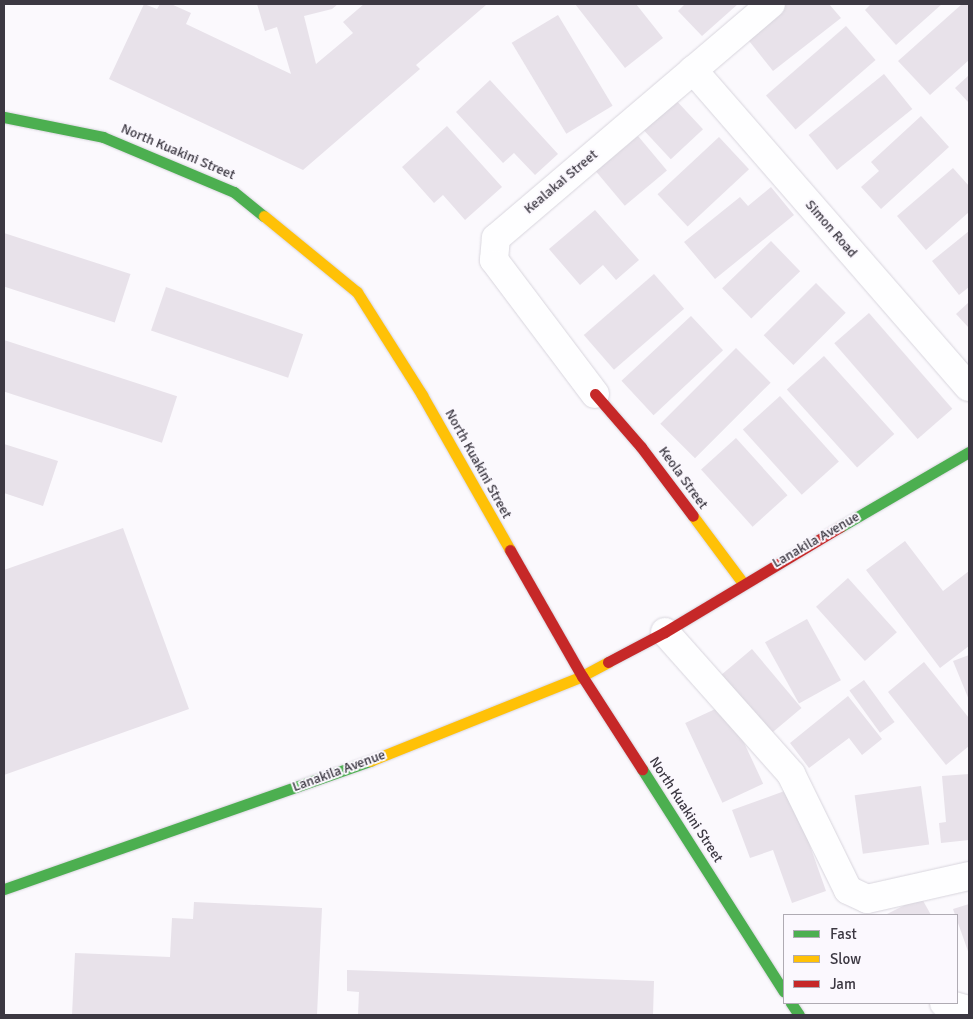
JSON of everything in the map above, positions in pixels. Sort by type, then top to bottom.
[{"type":"street","name":"Kealakai Street","points":[[595,394],[494,260],[496,238],[771,4]]},
{"type":"street","name":"Simon Road","points":[[693,70],[969,387]]},
{"type":"street","name":"North Kuakini Street","points":[[4,117],[103,136],[234,192],[357,292],[422,395],[582,676],[783,988]]},
{"type":"street","name":"Keola Street","points":[[595,394],[641,447],[743,583]]},
{"type":"street","name":"Lanakila Avenue","points":[[4,889],[349,769],[582,676],[665,632],[743,583],[969,452]]},
{"type":"street","points":[[665,632],[791,774],[848,890],[865,907],[969,876]]},
{"type":"street","name":"North Kuakini Street","points":[[792,1004],[799,1015]]},
{"type":"street","points":[[948,1004],[969,1010]]},
{"type":"building","points":[[144,4],[157,9],[160,4],[171,4],[191,13],[186,24],[291,74],[277,27],[265,31],[257,4],[338,4],[332,9],[304,16],[316,64],[353,33],[343,22],[364,4],[486,5],[416,65],[420,69],[303,170],[109,79]]},
{"type":"building","points":[[575,4],[636,4],[663,38],[625,68]]},
{"type":"building","points":[[685,4],[738,4],[702,36],[678,11]]},
{"type":"building","points":[[778,4],[829,4],[841,18],[773,71],[742,32]]},
{"type":"building","points":[[871,4],[942,4],[896,45],[865,10]]},
{"type":"building","points":[[962,4],[969,4],[969,60],[930,95],[898,61]]},
{"type":"building","points":[[558,15],[613,106],[566,134],[512,43]]},
{"type":"building","points":[[846,26],[876,60],[796,130],[766,96]]},
{"type":"building","points":[[884,74],[912,109],[837,170],[809,135]]},
{"type":"building","points":[[969,75],[969,103],[955,88]]},
{"type":"building","points":[[490,80],[558,154],[535,175],[514,153],[503,163],[456,112]]},
{"type":"building","points":[[673,97],[703,129],[671,159],[641,127]]},
{"type":"building","points":[[921,116],[949,147],[881,209],[861,187],[879,171],[871,162]]},
{"type":"building","points":[[447,126],[502,187],[465,220],[443,195],[434,203],[402,167]]},
{"type":"building","points":[[638,136],[667,170],[625,206],[596,171]]},
{"type":"building","points":[[719,137],[749,169],[688,226],[658,194]]},
{"type":"building","points":[[953,168],[969,186],[969,212],[926,250],[897,216]]},
{"type":"building","points":[[771,187],[794,215],[715,279],[684,242],[740,197],[748,206]]},
{"type":"building","points":[[595,210],[639,260],[616,280],[603,265],[580,285],[549,249]]},
{"type":"building","points":[[969,231],[969,287],[959,295],[932,261]]},
{"type":"building","points":[[4,233],[130,274],[115,323],[4,287]]},
{"type":"building","points":[[771,241],[800,271],[751,318],[722,288]]},
{"type":"building","points":[[654,274],[684,309],[614,370],[584,335]]},
{"type":"building","points":[[816,283],[846,313],[793,365],[764,335]]},
{"type":"building","points":[[166,287],[303,334],[288,378],[151,330]]},
{"type":"building","points":[[969,302],[969,328],[956,314]]},
{"type":"building","points":[[869,313],[952,409],[918,439],[834,343]]},
{"type":"building","points":[[691,316],[723,350],[654,415],[622,381]]},
{"type":"building","points":[[4,340],[177,396],[162,443],[4,392]]},
{"type":"building","points":[[736,348],[771,383],[695,458],[660,424]]},
{"type":"building","points":[[824,356],[894,434],[857,467],[787,389]]},
{"type":"building","points":[[780,396],[839,461],[802,495],[743,429]]},
{"type":"building","points":[[736,438],[788,495],[753,527],[701,469]]},
{"type":"building","points":[[4,444],[58,461],[43,506],[4,493]]},
{"type":"building","points":[[123,528],[189,709],[4,775],[4,570]]},
{"type":"building","points":[[905,541],[943,591],[969,571],[969,646],[940,668],[866,570]]},
{"type":"building","points":[[848,578],[897,632],[865,661],[816,607]]},
{"type":"building","points":[[807,619],[841,680],[799,703],[765,642]]},
{"type":"building","points":[[752,649],[801,708],[767,737],[718,678]]},
{"type":"building","points":[[969,655],[969,700],[953,661]]},
{"type":"building","points":[[924,662],[969,718],[969,746],[946,765],[888,692]]},
{"type":"building","points":[[864,680],[895,722],[880,733],[849,691]]},
{"type":"building","points":[[848,696],[882,739],[862,755],[849,738],[809,768],[790,743]]},
{"type":"building","points":[[726,704],[763,784],[722,803],[685,723]]},
{"type":"building","points":[[969,774],[969,840],[941,843],[939,823],[946,822],[942,776]]},
{"type":"building","points":[[921,786],[929,844],[863,854],[855,795]]},
{"type":"building","points":[[790,789],[826,891],[792,903],[773,850],[750,858],[732,810]]},
{"type":"building","points":[[921,897],[930,914],[887,914]]},
{"type":"building","points":[[194,902],[322,908],[317,1015],[72,1015],[75,953],[170,957],[172,918],[193,919]]},
{"type":"building","points":[[969,904],[969,954],[958,923],[958,914],[955,914],[953,909]]},
{"type":"building","points":[[347,970],[654,981],[653,1015],[358,1015],[359,992],[347,991]]},
{"type":"traffic: fast","points":[[4,117],[103,137],[234,192],[264,216]]},
{"type":"traffic: fast","points":[[840,527],[969,452]]},
{"type":"traffic: fast","points":[[4,889],[370,761]]},
{"type":"traffic: fast","points":[[642,769],[783,990]]},
{"type":"traffic: fast","points":[[792,1004],[799,1015]]},
{"type":"traffic: slow","points":[[264,216],[357,292],[422,395],[510,550]]},
{"type":"traffic: slow","points":[[693,516],[743,583]]},
{"type":"traffic: slow","points":[[370,761],[582,676],[608,662]]},
{"type":"traffic: jam","points":[[595,394],[641,447],[693,516]]},
{"type":"traffic: jam","points":[[608,662],[665,632],[840,527]]},
{"type":"traffic: jam","points":[[510,550],[582,676],[642,769]]}]
